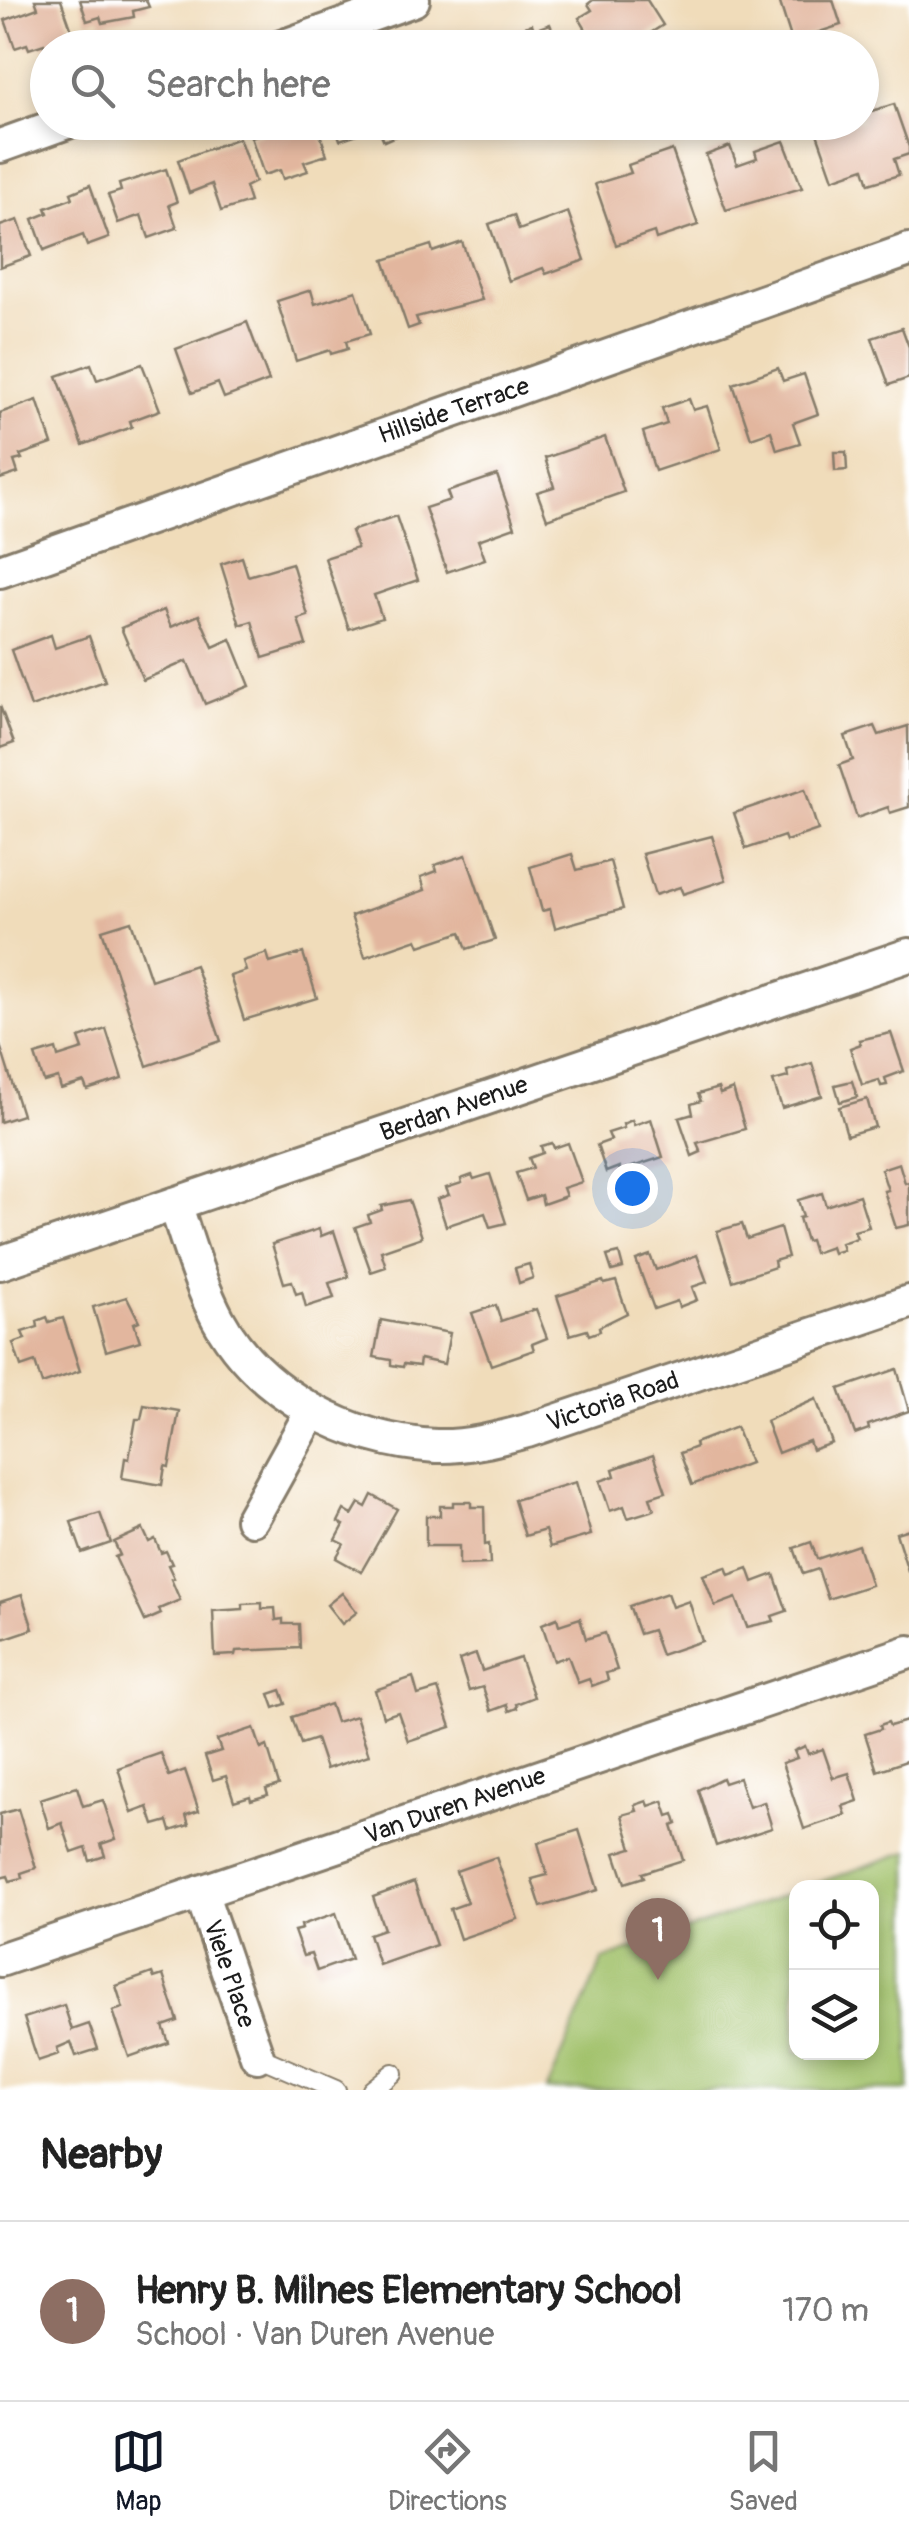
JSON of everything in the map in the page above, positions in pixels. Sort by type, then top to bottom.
[{"type":"street","points":[[329,30],[413,0]]},
{"type":"street","points":[[0,146],[30,135]]},
{"type":"street","name":"Hillside Terrace","points":[[0,571],[909,250]]},
{"type":"street","name":"Berdan Avenue","points":[[0,1263],[909,954]]},
{"type":"street","name":"Victoria Road","points":[[175,1204],[200,1278],[220,1322],[245,1356],[276,1387],[312,1411],[358,1430],[437,1446],[483,1443],[527,1432],[909,1302]]},
{"type":"street","points":[[252,1519],[312,1411]]},
{"type":"street","name":"Van Duren Avenue","points":[[0,1960],[909,1652]]},
{"type":"street","name":"Viele Place","points":[[202,1892],[257,2056]]},
{"type":"lane","points":[[257,2056],[336,2090]]},
{"type":"lane","points":[[372,2090],[393,2073]]},
{"type":"green space","points":[[909,1851],[909,2090],[547,2090],[603,1960],[789,1894],[789,2060],[879,2060],[879,1880],[826,1880]]},
{"type":"building","points":[[35,0],[61,0],[72,30],[30,30],[30,49],[27,44],[15,48],[5,20],[38,8]]},
{"type":"building","points":[[80,0],[146,0],[149,7],[133,11],[134,17],[102,23],[100,17],[87,21]]},
{"type":"building","points":[[593,0],[647,0],[663,25],[655,30],[586,30],[579,18],[592,10],[588,4]]},
{"type":"building","points":[[779,0],[833,0],[841,25],[826,30],[789,30]]},
{"type":"building","points":[[894,104],[909,147],[909,154],[894,159],[899,175],[869,184],[864,168],[833,179],[819,140],[879,140],[879,109]]},
{"type":"building","points":[[240,140],[255,182],[245,187],[250,202],[221,211],[212,184],[189,193],[178,160]]},
{"type":"building","points":[[252,140],[322,140],[327,155],[304,162],[308,171],[283,179],[280,170],[264,175]]},
{"type":"building","points":[[784,141],[802,188],[726,210],[706,155],[730,146],[737,165],[757,158],[755,151]]},
{"type":"building","points":[[672,150],[698,225],[656,239],[654,232],[616,245],[595,184],[631,173],[628,165]]},
{"type":"building","points":[[166,169],[177,202],[169,205],[177,228],[149,238],[141,215],[118,223],[108,195],[121,191],[119,184]]},
{"type":"building","points":[[90,185],[109,238],[87,246],[83,235],[44,250],[33,219]]},
{"type":"building","points":[[568,212],[585,260],[546,274],[543,268],[509,281],[489,224],[514,215],[519,230]]},
{"type":"building","points":[[18,220],[31,256],[0,267],[0,226]]},
{"type":"building","points":[[462,242],[482,300],[416,317],[419,325],[408,329],[384,260],[431,245],[433,252]]},
{"type":"building","points":[[311,290],[315,304],[356,291],[370,334],[346,341],[348,349],[331,354],[330,350],[296,361],[277,301]]},
{"type":"building","points":[[247,322],[269,381],[224,398],[218,383],[192,393],[176,349]]},
{"type":"building","points":[[902,328],[909,347],[909,378],[889,385],[872,338]]},
{"type":"building","points":[[91,364],[97,380],[142,364],[160,410],[130,421],[132,427],[83,445],[57,376]]},
{"type":"building","points":[[778,368],[783,381],[804,374],[818,414],[793,423],[800,443],[777,450],[771,431],[751,438],[733,384]]},
{"type":"building","points":[[689,399],[693,410],[707,406],[721,449],[655,471],[643,432],[667,424],[662,408]]},
{"type":"building","points":[[37,400],[52,444],[20,455],[22,459],[14,461],[18,473],[0,479],[0,413]]},
{"type":"building","points":[[605,437],[624,492],[547,519],[537,492],[554,487],[545,458]]},
{"type":"building","points":[[834,452],[846,452],[847,470],[835,471]]},
{"type":"building","points":[[497,475],[515,527],[478,540],[485,559],[447,572],[425,508],[450,500],[447,492]]},
{"type":"building","points":[[396,516],[418,580],[374,595],[382,618],[349,629],[325,558],[357,548],[351,531]]},
{"type":"building","points":[[242,557],[248,576],[292,563],[308,616],[298,619],[306,645],[263,658],[252,621],[240,625],[221,564]]},
{"type":"building","points":[[164,610],[171,627],[199,615],[213,647],[231,639],[250,686],[205,704],[187,661],[143,680],[121,628]]},
{"type":"building","points":[[51,635],[55,648],[89,636],[105,681],[31,707],[11,650]]},
{"type":"building","points":[[0,706],[14,743],[0,748]]},
{"type":"building","points":[[875,726],[879,735],[908,726],[909,807],[890,813],[888,807],[857,818],[839,765],[853,760],[845,736]]},
{"type":"building","points":[[805,789],[818,830],[746,849],[734,813]]},
{"type":"building","points":[[712,836],[726,880],[683,894],[680,887],[655,895],[642,854]]},
{"type":"building","points":[[572,854],[577,870],[610,861],[623,909],[555,928],[550,909],[542,911],[530,867]]},
{"type":"building","points":[[466,855],[495,940],[467,949],[461,932],[420,946],[417,939],[365,957],[351,916],[425,890],[421,877],[437,871],[435,865]]},
{"type":"building","points":[[131,921],[151,980],[195,965],[221,1041],[147,1066],[102,930]]},
{"type":"building","points":[[267,953],[270,963],[303,953],[317,998],[244,1020],[230,976],[246,971],[243,961]]},
{"type":"building","points":[[106,1029],[122,1079],[87,1090],[84,1082],[61,1089],[58,1078],[44,1082],[35,1055],[56,1049],[58,1057],[83,1049],[79,1038]]},
{"type":"building","points":[[891,1033],[904,1071],[885,1078],[887,1085],[881,1086],[879,1080],[862,1085],[850,1048],[861,1044],[859,1040]]},
{"type":"building","points":[[0,1045],[22,1115],[0,1122]]},
{"type":"building","points":[[812,1063],[822,1096],[782,1108],[773,1081],[788,1077],[787,1071]]},
{"type":"building","points":[[852,1081],[857,1097],[840,1102],[835,1085]]},
{"type":"building","points":[[718,1088],[720,1094],[733,1089],[745,1129],[697,1143],[701,1152],[692,1156],[679,1118],[693,1114],[691,1104],[701,1101],[698,1094]]},
{"type":"building","points":[[867,1099],[875,1127],[847,1135],[839,1107]]},
{"type":"building","points":[[651,1119],[663,1157],[606,1172],[597,1145],[611,1140],[608,1133],[624,1128],[623,1124]]},
{"type":"building","points":[[552,1143],[554,1148],[568,1143],[582,1182],[563,1188],[566,1196],[543,1204],[541,1195],[526,1200],[516,1173],[533,1168],[529,1158],[543,1153],[541,1146]]},
{"type":"building","points":[[899,1163],[905,1183],[909,1182],[909,1225],[896,1228],[881,1169]]},
{"type":"building","points":[[490,1174],[506,1223],[490,1227],[485,1213],[446,1226],[437,1199],[449,1195],[446,1188],[472,1175],[474,1179]]},
{"type":"building","points":[[822,1193],[826,1206],[859,1195],[869,1227],[854,1231],[857,1238],[841,1243],[843,1250],[833,1253],[831,1247],[814,1253],[799,1218],[803,1217],[798,1200]]},
{"type":"building","points":[[409,1200],[422,1237],[381,1251],[386,1267],[371,1272],[355,1227],[370,1222],[368,1215],[382,1210],[381,1206]]},
{"type":"building","points":[[742,1224],[747,1239],[780,1228],[788,1257],[774,1261],[775,1267],[733,1281],[717,1231]]},
{"type":"building","points":[[319,1229],[321,1236],[334,1231],[349,1277],[329,1283],[334,1298],[306,1307],[302,1292],[296,1294],[292,1281],[284,1283],[272,1244]]},
{"type":"building","points":[[619,1253],[623,1268],[612,1271],[607,1256]]},
{"type":"building","points":[[650,1255],[656,1270],[697,1255],[707,1282],[692,1287],[697,1300],[679,1307],[677,1301],[654,1309],[636,1260]]},
{"type":"building","points":[[529,1264],[533,1278],[519,1283],[515,1268]]},
{"type":"building","points":[[603,1281],[616,1281],[627,1313],[599,1327],[600,1331],[570,1335],[557,1296]]},
{"type":"building","points":[[127,1297],[139,1321],[134,1323],[140,1341],[106,1351],[93,1307]]},
{"type":"building","points":[[496,1305],[501,1321],[536,1309],[547,1338],[532,1344],[534,1350],[491,1365],[472,1313]]},
{"type":"building","points":[[47,1317],[49,1322],[63,1318],[80,1371],[42,1384],[35,1362],[21,1367],[13,1343],[25,1339],[22,1332],[38,1327],[37,1321]]},
{"type":"building","points":[[381,1320],[450,1333],[444,1364],[420,1359],[419,1366],[403,1367],[374,1357]]},
{"type":"building","points":[[897,1369],[909,1411],[868,1425],[869,1429],[855,1434],[839,1389]]},
{"type":"building","points":[[816,1399],[832,1443],[812,1450],[809,1441],[778,1453],[766,1421]]},
{"type":"building","points":[[144,1405],[179,1411],[162,1485],[122,1478],[136,1419],[141,1419]]},
{"type":"building","points":[[736,1427],[750,1463],[692,1485],[680,1453]]},
{"type":"building","points":[[653,1455],[666,1492],[650,1497],[654,1510],[628,1518],[624,1506],[610,1511],[600,1481],[615,1476],[613,1469]]},
{"type":"building","points":[[576,1482],[591,1535],[550,1547],[545,1530],[525,1536],[514,1500]]},
{"type":"building","points":[[372,1495],[397,1509],[361,1572],[336,1558],[344,1544],[336,1540],[344,1525],[338,1522],[344,1510],[352,1515],[359,1503],[366,1507]]},
{"type":"building","points":[[453,1502],[484,1507],[490,1564],[459,1565],[459,1546],[426,1546],[426,1516],[440,1516],[440,1506],[453,1506]]},
{"type":"building","points":[[100,1513],[111,1543],[82,1553],[71,1522]]},
{"type":"building","points":[[143,1529],[149,1542],[155,1539],[161,1553],[166,1551],[180,1600],[159,1609],[161,1614],[145,1621],[115,1557],[120,1555],[114,1542]]},
{"type":"building","points":[[909,1529],[909,1571],[908,1571],[896,1533]]},
{"type":"building","points":[[811,1542],[817,1559],[858,1545],[871,1585],[828,1599],[818,1569],[803,1574],[794,1548]]},
{"type":"building","points":[[726,1567],[729,1575],[748,1568],[753,1582],[774,1574],[787,1611],[772,1616],[774,1621],[747,1627],[736,1598],[715,1606],[703,1575]]},
{"type":"building","points":[[342,1593],[357,1612],[342,1624],[327,1605]]},
{"type":"building","points":[[667,1593],[672,1607],[689,1601],[702,1641],[661,1655],[652,1630],[639,1634],[629,1606]]},
{"type":"building","points":[[22,1595],[33,1629],[0,1640],[0,1602]]},
{"type":"building","points":[[262,1603],[262,1609],[275,1608],[276,1620],[283,1619],[283,1624],[299,1624],[300,1648],[236,1651],[235,1655],[215,1656],[213,1611]]},
{"type":"building","points":[[557,1618],[559,1625],[580,1618],[586,1639],[605,1633],[617,1670],[606,1673],[608,1680],[592,1686],[589,1679],[578,1683],[568,1656],[554,1661],[542,1624]]},
{"type":"building","points":[[476,1654],[482,1671],[520,1658],[534,1697],[509,1711],[507,1705],[491,1711],[483,1687],[469,1691],[459,1660]]},
{"type":"building","points":[[413,1677],[418,1695],[438,1689],[451,1727],[408,1741],[398,1712],[383,1717],[375,1690]]},
{"type":"building","points":[[281,1690],[286,1704],[274,1708],[269,1694]]},
{"type":"building","points":[[330,1704],[336,1722],[356,1716],[369,1755],[326,1769],[316,1739],[301,1744],[292,1717]]},
{"type":"building","points":[[907,1721],[909,1760],[877,1771],[865,1734],[888,1722],[890,1726]]},
{"type":"building","points":[[254,1728],[261,1749],[267,1746],[279,1785],[266,1789],[268,1795],[234,1801],[226,1776],[213,1780],[205,1756],[221,1751],[217,1740]]},
{"type":"building","points":[[805,1746],[808,1754],[823,1749],[833,1778],[849,1773],[858,1801],[843,1806],[846,1815],[804,1829],[782,1763],[797,1758],[794,1751]]},
{"type":"building","points":[[161,1753],[169,1776],[185,1770],[199,1811],[186,1815],[189,1825],[171,1831],[168,1821],[154,1825],[148,1807],[132,1813],[118,1768]]},
{"type":"building","points":[[722,1778],[724,1783],[739,1778],[749,1807],[764,1802],[772,1828],[716,1846],[698,1790]]},
{"type":"building","points":[[77,1787],[83,1806],[103,1800],[116,1839],[101,1844],[105,1856],[90,1861],[86,1848],[72,1853],[62,1823],[49,1828],[40,1799]]},
{"type":"building","points":[[647,1801],[649,1806],[663,1801],[668,1816],[674,1814],[677,1824],[672,1826],[683,1860],[642,1873],[644,1877],[625,1883],[615,1853],[632,1848],[622,1815],[637,1811],[635,1805]]},
{"type":"building","points":[[18,1809],[36,1868],[10,1881],[8,1876],[0,1878],[0,1814]]},
{"type":"building","points":[[579,1830],[598,1890],[541,1907],[532,1879],[547,1875],[538,1843]]},
{"type":"building","points":[[496,1857],[518,1919],[460,1939],[450,1909],[467,1903],[456,1871]]},
{"type":"building","points":[[414,1882],[436,1945],[379,1965],[369,1934],[384,1929],[373,1897]]},
{"type":"building","points":[[336,1913],[351,1959],[317,1971],[311,1954],[303,1956],[294,1931]]},
{"type":"building","points":[[152,1973],[154,1978],[163,1975],[178,2021],[163,2026],[169,2043],[129,2057],[113,2011],[123,2008],[116,1986]]},
{"type":"building","points":[[64,2005],[72,2030],[89,2024],[98,2049],[76,2056],[71,2042],[57,2048],[59,2054],[38,2061],[24,2018]]},
{"type":"place","name":"Henry B. Milnes Elementary School","points":[[658,1980]]}]
